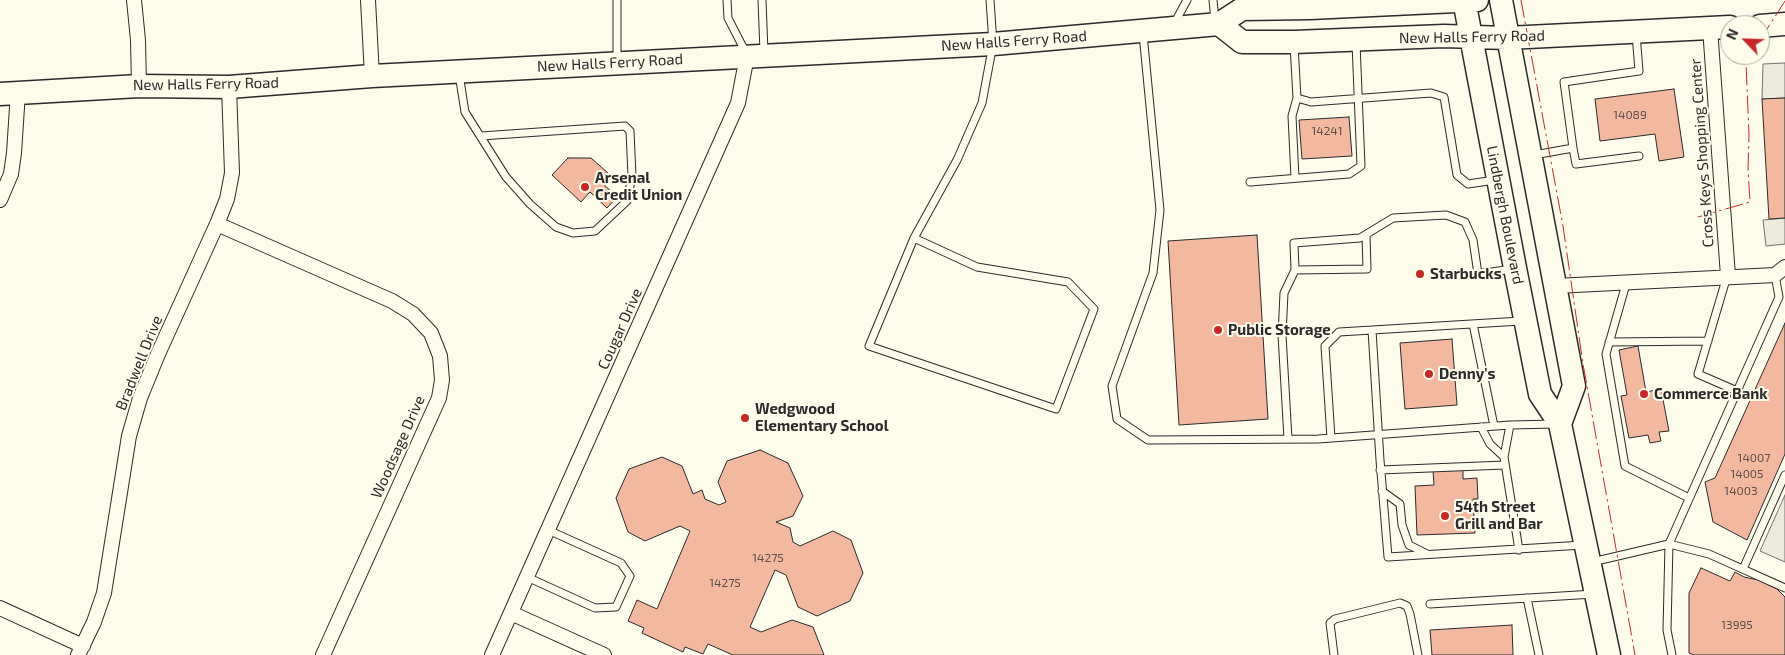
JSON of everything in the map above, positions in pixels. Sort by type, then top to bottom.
[{"type":"main road","name":"New Halls Ferry Road","points":[[9,93],[139,86],[229,87],[459,71],[993,44],[1217,24],[1242,9],[1310,4],[1469,0]]},
{"type":"main road","name":"Lindbergh Boulevard","points":[[1469,0],[1478,78],[1540,394],[1560,424],[1597,594],[1608,655]]},
{"type":"main road","points":[[1501,0],[1574,386],[1560,424]]},
{"type":"main road","name":"New Halls Ferry Road","points":[[1217,24],[1242,42],[1294,42],[1444,36],[1507,38],[1720,27]]},
{"type":"main road","points":[[1770,25],[1785,24]]},
{"type":"street","points":[[134,0],[138,40],[139,86]]},
{"type":"street","points":[[368,0],[372,76]]},
{"type":"street","name":"Cougar Drive","points":[[492,655],[738,103],[756,56]]},
{"type":"street","name":"Cross Keys Shopping Center","points":[[1721,65],[1728,276]]},
{"type":"street","name":"Bradwell Drive","points":[[81,651],[104,593],[129,436],[140,398],[227,199],[232,173],[229,87]]},
{"type":"street","points":[[0,200],[11,174],[14,153],[9,93]]},
{"type":"street","name":"Woodsage Drive","points":[[217,224],[392,301],[413,314],[432,333],[440,356],[442,380],[439,398],[323,655]]},
{"type":"street","points":[[1555,286],[1626,284],[1780,271]]},
{"type":"street","points":[[0,608],[81,651]]},
{"type":"street","points":[[511,613],[604,655]]},
{"type":"lane","points":[[616,63],[617,0]]},
{"type":"lane","points":[[727,0],[728,18],[756,56]]},
{"type":"lane","points":[[756,56],[762,0]]},
{"type":"lane","points":[[914,238],[977,267],[1068,282],[1094,309],[1056,409],[870,346],[914,238],[956,160],[982,104],[993,44],[990,0]]},
{"type":"lane","points":[[1172,29],[1187,0]]},
{"type":"lane","points":[[1213,0],[1217,24]]},
{"type":"lane","points":[[1143,31],[1160,210],[1153,273],[1112,386],[1117,419],[1148,440],[1331,438],[1510,425],[1560,424]]},
{"type":"lane","points":[[1636,31],[1639,71],[1564,82],[1576,164],[1640,156]]},
{"type":"lane","points":[[1250,182],[1349,174],[1361,166],[1356,39]]},
{"type":"lane","points":[[1294,42],[1297,98],[1292,116],[1295,178]]},
{"type":"lane","points":[[459,71],[465,112],[480,136],[506,177],[530,204],[556,226],[573,233],[596,231],[627,201],[632,176],[630,131],[625,126],[480,136]]},
{"type":"lane","points":[[1297,98],[1311,102],[1431,93],[1444,97],[1457,175],[1468,184],[1498,180]]},
{"type":"lane","points":[[1530,156],[1574,148]]},
{"type":"lane","points":[[1288,439],[1282,335],[1284,293],[1296,270],[1294,243],[1360,238],[1393,218],[1446,216],[1465,222],[1473,240],[1478,274],[1514,268]]},
{"type":"lane","points":[[1296,270],[1367,269],[1366,235]]},
{"type":"lane","points":[[1672,655],[1667,630],[1669,544],[1779,297],[1780,271]]},
{"type":"lane","points":[[1728,276],[1698,374],[1737,391]]},
{"type":"lane","points":[[1626,284],[1606,354],[1625,466],[1690,498]]},
{"type":"lane","points":[[1331,438],[1325,346],[1339,332],[1525,321]]},
{"type":"lane","points":[[1473,324],[1494,426]]},
{"type":"lane","points":[[1372,330],[1380,470],[1388,557],[1519,550],[1588,554],[1669,544],[1709,554],[1785,588]]},
{"type":"lane","points":[[1609,342],[1708,341]]},
{"type":"lane","points":[[1510,425],[1504,457],[1519,550]]},
{"type":"lane","points":[[1482,427],[1490,444],[1504,457]]},
{"type":"lane","points":[[1380,470],[1505,465]]},
{"type":"lane","points":[[1743,569],[1785,475]]},
{"type":"lane","points":[[1382,491],[1400,504],[1402,525],[1409,545],[1429,555]]},
{"type":"lane","points":[[527,577],[595,608],[616,606],[630,576],[621,563],[548,530]]},
{"type":"lane","points":[[1430,604],[1597,594]]},
{"type":"lane","points":[[1527,598],[1539,655]]},
{"type":"lane","points":[[1334,655],[1330,623],[1334,618],[1400,603],[1407,606],[1410,614],[1418,655]]},
{"type":"shaded area","points":[[1785,63],[1785,98],[1762,99],[1763,65]]},
{"type":"shaded area","points":[[1785,218],[1785,244],[1766,246],[1763,220]]},
{"type":"shaded area","points":[[1785,495],[1785,562],[1760,551]]},
{"type":"building","points":[[1674,89],[1684,157],[1659,161],[1655,134],[1600,141],[1595,99]]},
{"type":"building","points":[[1785,98],[1785,218],[1769,219],[1762,99]]},
{"type":"building","points":[[1349,117],[1352,156],[1302,159],[1299,120]]},
{"type":"building","name":"Arsenal Credit Union","points":[[568,158],[591,158],[608,173],[600,181],[617,197],[607,208],[590,192],[581,202],[552,175]]},
{"type":"building","name":"Public Storage","points":[[1257,235],[1268,419],[1179,425],[1168,241]]},
{"type":"building","points":[[1785,323],[1785,454],[1747,540],[1713,522],[1705,482],[1715,478]]},
{"type":"building","name":"Denny's","points":[[1452,339],[1457,405],[1405,409],[1400,343]]},
{"type":"building","name":"Commerce Bank","points":[[1638,346],[1646,392],[1661,389],[1669,431],[1659,432],[1661,441],[1650,443],[1648,435],[1629,438],[1621,396],[1627,395],[1619,350]]},
{"type":"building","name":"Wedgwood Elementary School","points":[[760,450],[788,463],[803,496],[793,516],[776,522],[790,528],[793,542],[800,546],[833,531],[851,540],[863,573],[850,601],[817,616],[798,607],[786,575],[775,570],[750,627],[761,632],[792,620],[813,627],[824,655],[733,655],[708,644],[703,654],[685,647],[683,652],[642,633],[644,628],[628,621],[637,600],[657,609],[690,531],[680,526],[645,541],[628,532],[616,498],[629,469],[662,457],[682,466],[693,494],[702,490],[705,499],[719,505],[726,502],[718,482],[727,461]]},
{"type":"building","name":"54th Street Grill and Bar","points":[[1463,468],[1463,479],[1477,478],[1478,499],[1473,499],[1475,533],[1417,535],[1415,486],[1434,485],[1433,470]]},
{"type":"building","points":[[1701,568],[1730,581],[1735,572],[1777,589],[1785,597],[1785,655],[1694,655],[1689,653],[1689,593]]},
{"type":"building","points":[[1512,625],[1513,655],[1432,655],[1430,630]]},
{"type":"power","points":[[1521,0],[1563,226],[1583,364],[1635,655]]},
{"type":"power","points":[[1770,24],[1785,1]]},
{"type":"power","points":[[1698,217],[1750,202],[1746,65]]},
{"type":"place","name":"Arsenal Credit Union","points":[[585,187]]},
{"type":"place","name":"Starbucks","points":[[1420,274]]},
{"type":"place","name":"Public Storage","points":[[1218,330]]},
{"type":"place","name":"Denny's","points":[[1429,374]]},
{"type":"place","name":"Commerce Bank","points":[[1644,394]]},
{"type":"place","name":"Wedgwood Elementary School","points":[[745,418]]},
{"type":"place","name":"54th Street Grill and Bar","points":[[1445,516]]}]
